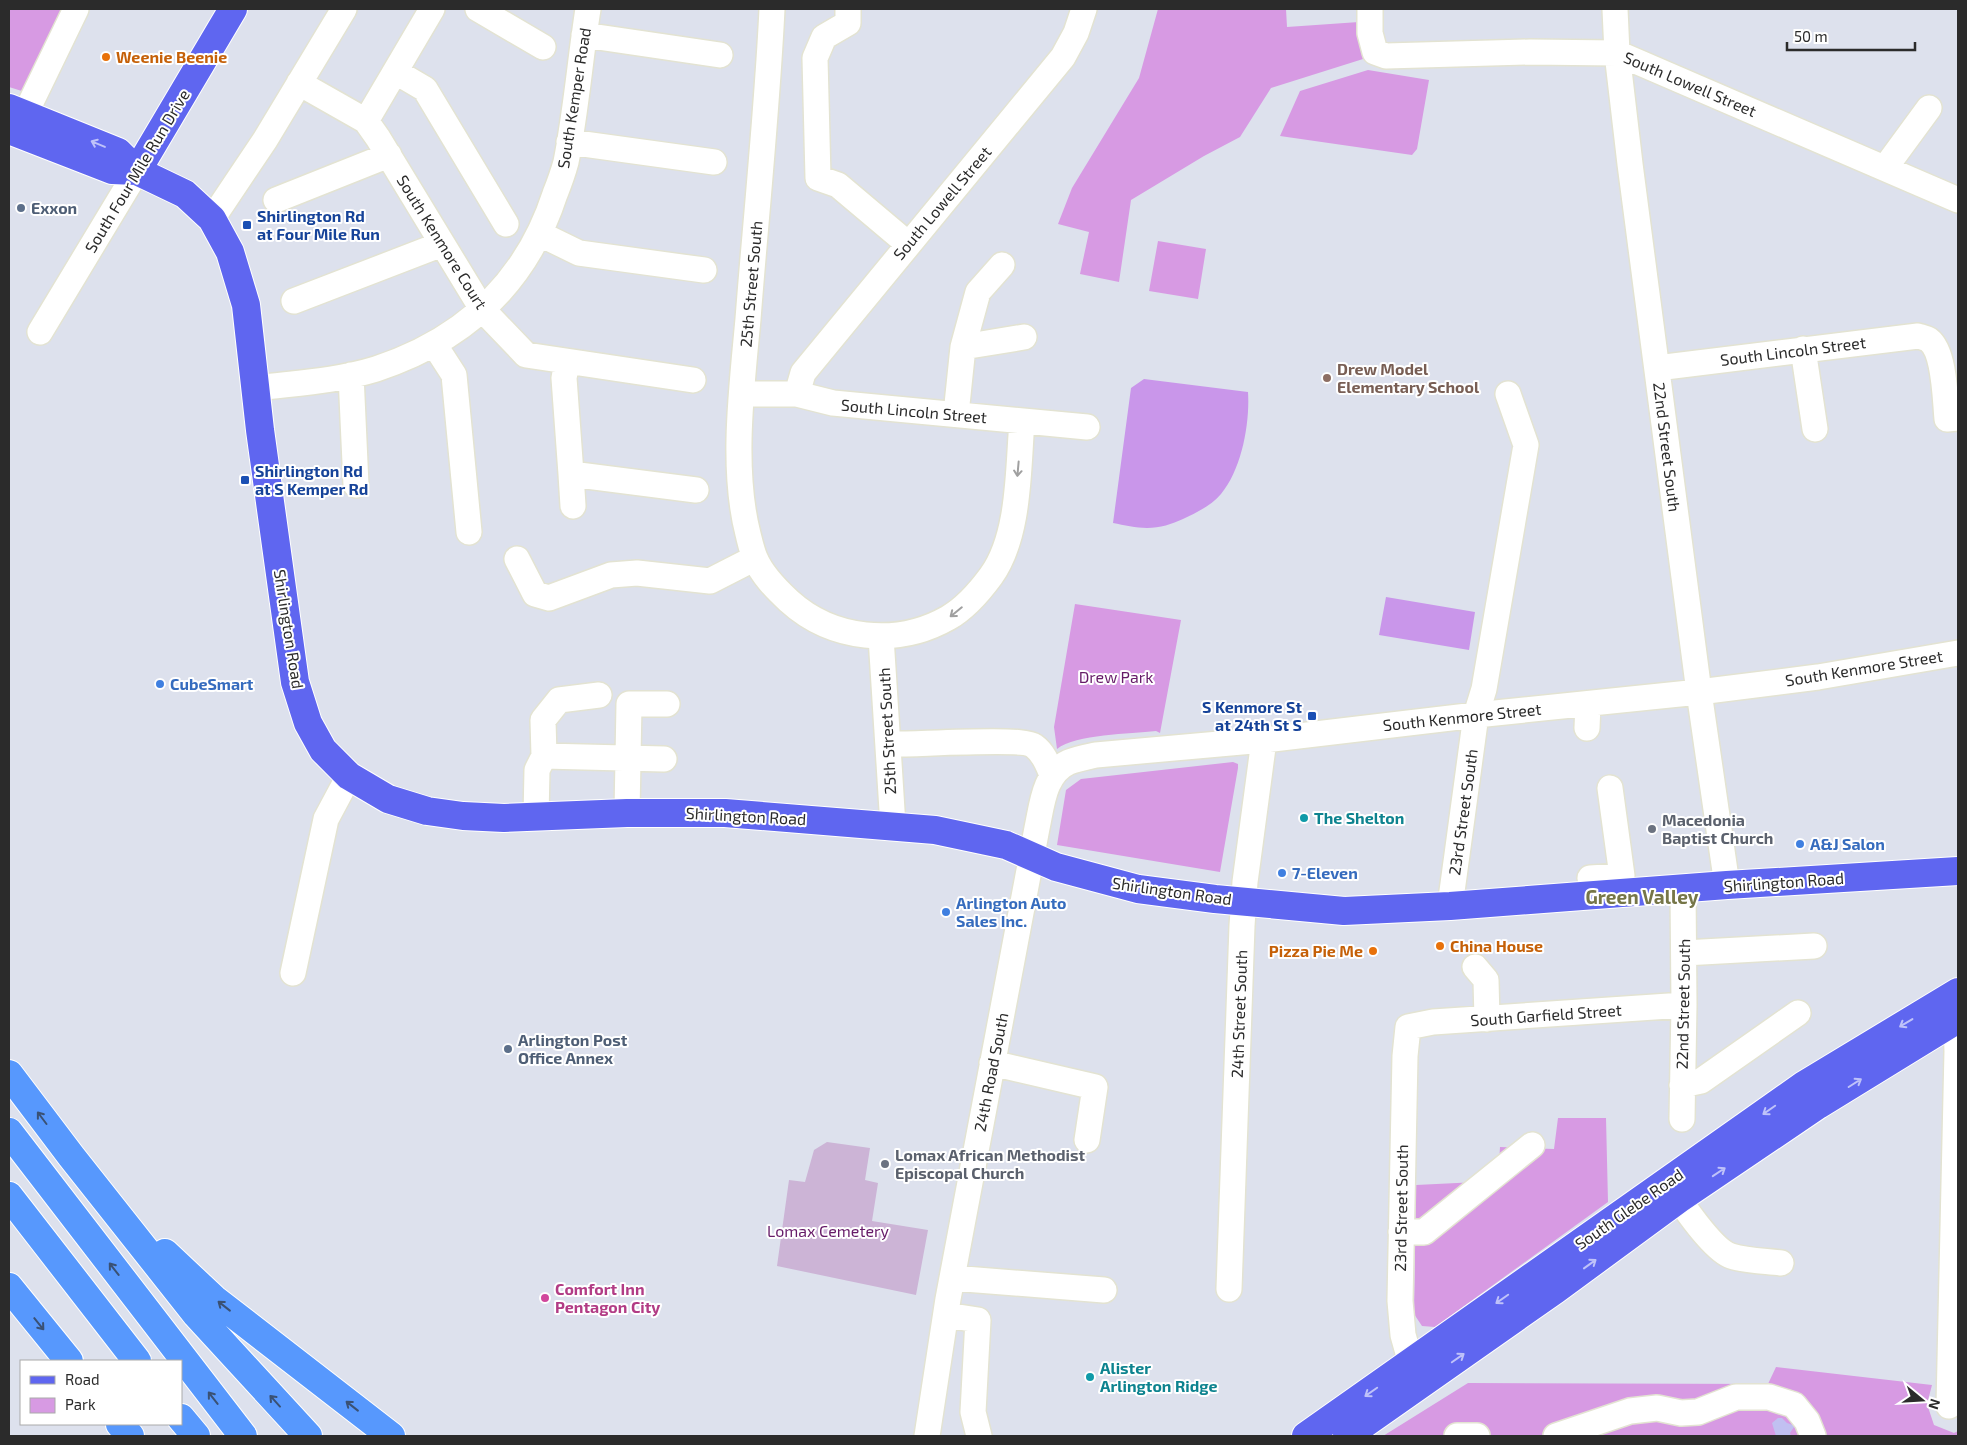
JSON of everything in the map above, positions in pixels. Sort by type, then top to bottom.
[{"type":"highway","points":[[9,1074],[196,1314],[308,1436]]},
{"type":"highway","points":[[9,1132],[243,1436]]},
{"type":"highway","points":[[71,1156],[152,1242],[214,1298],[391,1436]]},
{"type":"highway","points":[[12,1201],[136,1360]]},
{"type":"highway","points":[[9,1287],[68,1360]]},
{"type":"highway","points":[[182,1419],[196,1436]]},
{"type":"highway","points":[[121,1425],[130,1436]]},
{"type":"main road","name":"South Four Mile Run Drive","points":[[137,171],[233,9]]},
{"type":"main road","name":"Shirlington Road","points":[[15,121],[118,152],[137,171],[185,194],[212,219],[230,252],[246,305],[257,388],[261,440],[295,682],[308,723],[323,750],[349,776],[388,799],[428,811],[463,816],[725,813],[935,830],[1006,845],[1056,867],[1138,889],[1214,899],[1344,911],[1450,906],[1590,885],[1683,890],[1727,885],[1958,871]]},
{"type":"main road","name":"South Glebe Road","points":[[1306,1436],[1414,1375],[1673,1190],[1818,1105],[1955,1007]]},
{"type":"main road","name":"South Glebe Road","points":[[1347,1436],[1414,1375]]},
{"type":"street","points":[[15,121],[76,9]]},
{"type":"street","points":[[212,219],[265,140],[344,9]]},
{"type":"street","points":[[366,121],[432,9]]},
{"type":"street","points":[[478,9],[543,47]]},
{"type":"street","name":"South Kemper Road","points":[[257,388],[328,380],[374,370],[413,355],[456,332],[482,309],[516,272],[540,234],[566,163],[588,9]]},
{"type":"street","name":"25th Street South","points":[[772,9],[742,394],[740,470],[745,520],[755,558],[775,588],[795,606],[818,622],[846,633],[881,637],[915,631],[949,618],[972,599],[988,593],[992,575],[1006,547],[1014,510],[1022,421]]},
{"type":"street","points":[[848,9],[848,23],[824,37],[815,58],[818,178],[838,185],[908,244]]},
{"type":"street","name":"South Lowell Street","points":[[796,394],[803,372],[1063,57],[1076,33],[1084,9]]},
{"type":"street","name":"South Lowell Street","points":[[1370,9],[1370,33],[1375,52],[1386,56],[1530,52],[1617,53],[1958,200]]},
{"type":"street","name":"22nd Street South","points":[[1615,9],[1617,53],[1630,164],[1699,692],[1727,885]]},
{"type":"street","points":[[584,35],[720,55]]},
{"type":"street","points":[[396,72],[425,89],[506,224]]},
{"type":"street","name":"South Kenmore Court","points":[[299,83],[366,121],[389,155],[482,309],[526,355],[693,380]]},
{"type":"street","points":[[1885,168],[1929,108]]},
{"type":"street","points":[[568,142],[714,162]]},
{"type":"street","points":[[276,200],[389,155]]},
{"type":"street","name":"South Four Mile Run Drive","points":[[40,332],[137,171]]},
{"type":"street","points":[[540,234],[578,253],[704,270]]},
{"type":"street","points":[[294,301],[442,244]]},
{"type":"street","points":[[956,414],[963,347],[978,292],[1002,265]]},
{"type":"street","name":"South Lincoln Street","points":[[1657,368],[1918,336],[1929,340],[1936,350],[1953,418]]},
{"type":"street","points":[[963,347],[1024,337]]},
{"type":"street","points":[[434,344],[454,375],[469,532]]},
{"type":"street","points":[[1803,349],[1815,429]]},
{"type":"street","points":[[567,362],[564,378],[573,506]]},
{"type":"street","points":[[351,375],[356,484]]},
{"type":"street","name":"South Lincoln Street","points":[[742,394],[796,394],[833,403],[1087,427]]},
{"type":"street","name":"23rd Street South","points":[[1450,906],[1476,715],[1484,689],[1526,445],[1508,394]]},
{"type":"street","points":[[571,474],[696,490]]},
{"type":"street","points":[[517,559],[535,594],[549,598],[611,575],[637,573],[710,581],[755,558]]},
{"type":"street","name":"25th Street South","points":[[881,637],[894,671],[888,744],[893,826]]},
{"type":"street","name":"South Kenmore Street","points":[[1052,775],[1060,767],[1070,762],[1096,755],[1264,740],[1476,715],[1699,692],[1818,677],[1958,653]]},
{"type":"street","points":[[536,816],[537,770],[544,756],[543,720],[559,700],[599,695]]},
{"type":"street","points":[[627,813],[629,704],[667,704]]},
{"type":"street","points":[[1587,728],[1588,704]]},
{"type":"street","name":"24th Street South","points":[[1229,1289],[1243,901],[1264,740]]},
{"type":"street","points":[[888,744],[1002,742],[1032,745],[1043,755],[1052,775],[1043,797],[1031,856]]},
{"type":"street","points":[[544,756],[664,759]]},
{"type":"street","points":[[293,973],[326,819],[349,776]]},
{"type":"street","points":[[1590,885],[1622,876],[1610,788]]},
{"type":"street","name":"24th Road South","points":[[927,1436],[952,1278],[1031,856]]},
{"type":"street","name":"22nd Street South","points":[[1682,1118],[1684,1005],[1683,890]]},
{"type":"street","points":[[1684,953],[1814,946]]},
{"type":"street","points":[[1487,978],[1488,1019]]},
{"type":"street","name":"South Garfield Street","points":[[1408,1027],[1433,1022],[1684,1005]]},
{"type":"street","points":[[1950,1406],[1958,1053],[1955,1007]]},
{"type":"street","points":[[1682,1085],[1702,1081],[1798,1013]]},
{"type":"street","name":"23rd Street South","points":[[1408,1027],[1405,1056],[1400,1301],[1402,1335],[1414,1375]]},
{"type":"street","points":[[992,1063],[1095,1087],[1087,1140]]},
{"type":"street","points":[[1401,1232],[1424,1232],[1532,1145]]},
{"type":"street","points":[[1673,1190],[1717,1248],[1729,1255],[1781,1263]]},
{"type":"street","points":[[952,1278],[1104,1290]]},
{"type":"street","points":[[946,1315],[986,1321],[973,1412],[979,1436]]},
{"type":"street","points":[[1556,1436],[1630,1411],[1657,1408],[1681,1413],[1698,1412],[1736,1398],[1769,1397],[1794,1404],[1808,1421],[1812,1436]]},
{"type":"street","points":[[1457,1436],[1477,1436]]},
{"type":"green space","points":[[9,9],[65,9],[25,92],[9,87]]},
{"type":"green space","points":[[1158,9],[1286,9],[1287,27],[1359,22],[1363,59],[1271,88],[1240,137],[1204,156],[1131,200],[1119,282],[1080,274],[1089,232],[1058,224],[1072,188],[1139,78]]},
{"type":"green space","points":[[1368,70],[1429,80],[1417,149],[1412,155],[1280,136],[1300,91]]},
{"type":"green space","points":[[1158,241],[1206,249],[1198,299],[1149,291]]},
{"type":"green space","name":"Drew Park","points":[[1075,604],[1181,620],[1160,733],[1156,731],[1118,734],[1077,740],[1057,749],[1054,727]]},
{"type":"green space","points":[[1233,762],[1238,764],[1238,768],[1220,872],[1057,845],[1066,790],[1081,779]]},
{"type":"green space","points":[[1558,1118],[1606,1118],[1608,1202],[1435,1327],[1422,1326],[1414,1314],[1416,1185],[1498,1181],[1500,1147],[1554,1149]]},
{"type":"green space","name":"Lomax Cemetery","points":[[827,1142],[870,1148],[865,1180],[878,1183],[872,1221],[928,1230],[916,1295],[777,1266],[789,1180],[805,1182],[814,1150]]},
{"type":"green space","points":[[1776,1367],[1932,1385],[1927,1404],[1934,1425],[1954,1433],[1958,1431],[1958,1436],[1383,1436],[1468,1383],[1768,1384]]},
{"type":"sand","points":[[1778,1418],[1782,1418],[1787,1423],[1793,1425],[1794,1427],[1790,1433],[1791,1436],[1776,1436],[1772,1423]]},
{"type":"shaded area","points":[[1144,379],[1248,392],[1248,418],[1243,445],[1234,472],[1221,494],[1208,505],[1183,519],[1166,525],[1147,528],[1113,523],[1131,388]]},
{"type":"shaded area","points":[[1386,597],[1475,612],[1469,650],[1379,635]]},
{"type":"place","name":"Weenie Beenie","points":[[106,57]]},
{"type":"place","name":"Exxon","points":[[21,208]]},
{"type":"place","name":"Shirlington Rd at Four Mile Run","points":[[247,225]]},
{"type":"place","name":"Drew Model Elementary School","points":[[1327,378]]},
{"type":"place","name":"Shirlington Rd at S Kemper Rd","points":[[245,480]]},
{"type":"place","name":"CubeSmart","points":[[160,684]]},
{"type":"place","name":"S Kenmore St at 24th St S","points":[[1312,716]]},
{"type":"place","name":"The Shelton","points":[[1304,818]]},
{"type":"place","name":"Macedonia Baptist Church","points":[[1652,829]]},
{"type":"place","name":"A&J Salon","points":[[1800,844]]},
{"type":"place","name":"7-Eleven","points":[[1282,873]]},
{"type":"place","name":"Arlington Auto Sales Inc.","points":[[946,912]]},
{"type":"place","name":"China House","points":[[1440,946]]},
{"type":"place","name":"Pizza Pie Me","points":[[1373,951]]},
{"type":"place","name":"Arlington Post Office Annex","points":[[508,1049]]},
{"type":"place","name":"Lomax African Methodist Episcopal Church","points":[[885,1164]]},
{"type":"place","name":"Comfort Inn Pentagon City","points":[[545,1298]]},
{"type":"place","name":"Alister Arlington Ridge","points":[[1090,1377]]},
{"type":"district","name":"Green Valley","points":[[1642,897]]}]
